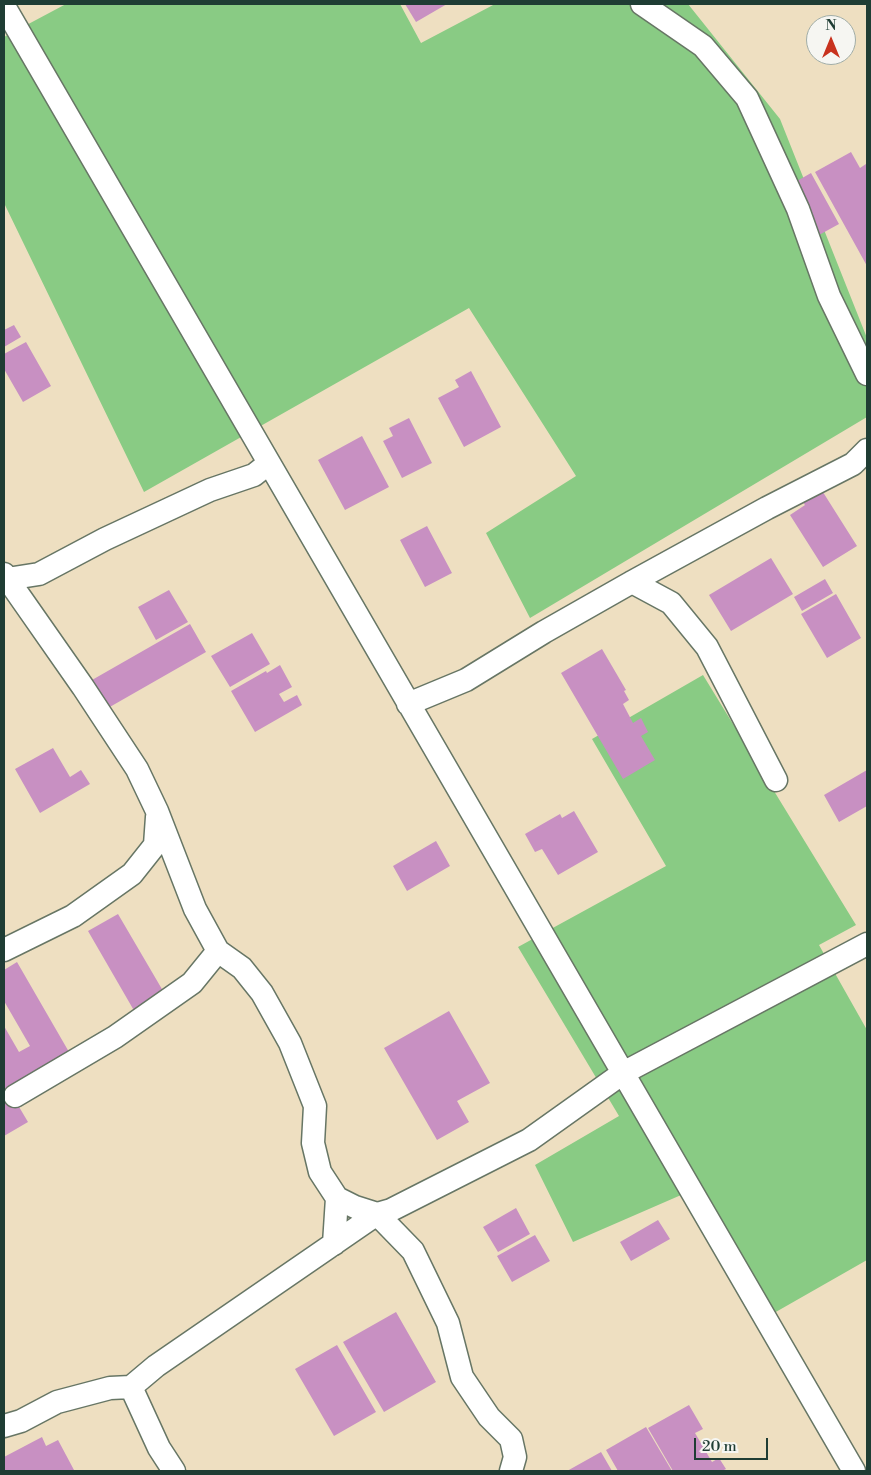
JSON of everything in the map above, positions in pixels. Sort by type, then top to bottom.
[{"type":"street","points":[[642,4],[704,46],[747,98],[798,209],[829,296],[867,374]]},
{"type":"street","points":[[4,6],[854,1471]]},
{"type":"street","points":[[408,704],[466,680],[544,632],[632,582],[853,464],[867,450]]},
{"type":"street","points":[[269,463],[254,475],[201,494],[105,539],[39,574],[5,579],[83,687],[132,761],[157,810],[195,909],[218,951],[242,968],[262,994],[290,1043],[315,1106],[313,1143],[320,1172],[337,1198],[378,1214],[413,1251],[448,1323],[462,1377],[489,1417],[511,1439],[515,1457],[511,1471]]},
{"type":"street","points":[[632,582],[672,603],[707,646],[776,780]]},
{"type":"street","points":[[4,950],[73,916],[132,874],[155,845],[157,810]]},
{"type":"street","points":[[4,1426],[21,1421],[57,1402],[110,1388],[131,1387],[156,1366],[378,1214],[391,1210],[529,1140],[623,1073],[867,944]]},
{"type":"street","points":[[15,1096],[115,1037],[192,983],[218,951]]},
{"type":"street","points":[[334,1244],[337,1198]]},
{"type":"street","points":[[131,1387],[159,1448],[174,1471]]},
{"type":"green space","points":[[66,4],[400,4],[421,43],[495,4],[688,4],[780,119],[867,338],[867,417],[530,618],[486,533],[576,476],[469,308],[144,492],[4,203],[4,37]]},
{"type":"green space","points":[[703,675],[856,925],[819,945],[867,1030],[867,1260],[760,1321],[688,1192],[573,1242],[535,1165],[619,1116],[518,947],[666,866],[592,739]]},
{"type":"building","points":[[405,4],[447,4],[416,22]]},
{"type":"building","points":[[851,152],[860,168],[866,164],[867,166],[867,266],[815,172]]},
{"type":"building","points":[[811,173],[839,224],[819,235],[790,185]]},
{"type":"building","points":[[14,325],[21,337],[4,347],[4,330]]},
{"type":"building","points":[[26,342],[51,386],[23,402],[4,369],[4,354]]},
{"type":"building","points":[[471,371],[501,427],[464,447],[438,398],[459,387],[455,380]]},
{"type":"building","points":[[409,418],[432,463],[402,478],[383,441],[393,436],[389,428]]},
{"type":"building","points":[[362,436],[389,487],[345,510],[318,460]]},
{"type":"building","points":[[821,489],[857,546],[823,567],[790,515],[805,505],[802,501]]},
{"type":"building","points":[[427,526],[452,573],[425,587],[400,540]]},
{"type":"building","points":[[771,558],[793,594],[731,631],[709,595]]},
{"type":"building","points":[[825,579],[833,593],[802,611],[794,597]]},
{"type":"building","points":[[169,590],[188,622],[156,640],[138,607]]},
{"type":"building","points":[[836,594],[861,638],[827,658],[801,614]]},
{"type":"building","points":[[190,624],[206,652],[108,708],[92,680]]},
{"type":"building","points":[[252,633],[270,664],[230,687],[211,656]]},
{"type":"building","points":[[602,649],[626,690],[624,691],[629,700],[623,704],[633,723],[641,718],[648,732],[641,736],[655,760],[623,779],[561,673]]},
{"type":"building","points":[[280,665],[292,687],[279,694],[284,702],[297,695],[302,705],[255,732],[231,691]]},
{"type":"building","points":[[53,748],[70,777],[81,770],[90,784],[40,813],[15,769]]},
{"type":"building","points":[[867,770],[867,806],[839,822],[824,795]]},
{"type":"building","points":[[574,811],[598,852],[558,875],[542,849],[535,852],[525,834],[560,814],[562,818]]},
{"type":"building","points":[[436,841],[450,866],[407,891],[393,866]]},
{"type":"building","points":[[118,914],[166,996],[136,1014],[88,931]]},
{"type":"building","points":[[17,962],[69,1052],[4,1089],[4,1026],[19,1052],[30,1046],[4,1001],[4,970]]},
{"type":"building","points":[[449,1011],[490,1083],[457,1101],[469,1122],[437,1140],[384,1048]]},
{"type":"building","points":[[9,1090],[28,1122],[4,1136],[4,1093]]},
{"type":"building","points":[[516,1208],[530,1234],[498,1252],[483,1227]]},
{"type":"building","points":[[658,1220],[670,1239],[631,1261],[620,1242]]},
{"type":"building","points":[[535,1235],[550,1261],[512,1282],[497,1256]]},
{"type":"building","points":[[396,1312],[436,1382],[384,1412],[343,1342]]},
{"type":"building","points":[[337,1345],[376,1412],[334,1436],[295,1369]]},
{"type":"building","points":[[689,1405],[703,1429],[695,1433],[712,1462],[719,1458],[726,1469],[722,1471],[673,1471],[648,1428]]},
{"type":"building","points":[[646,1427],[672,1471],[618,1471],[606,1450]]},
{"type":"building","points":[[42,1437],[46,1446],[58,1440],[74,1470],[4,1471],[4,1457]]},
{"type":"building","points":[[601,1452],[612,1471],[567,1471]]}]
